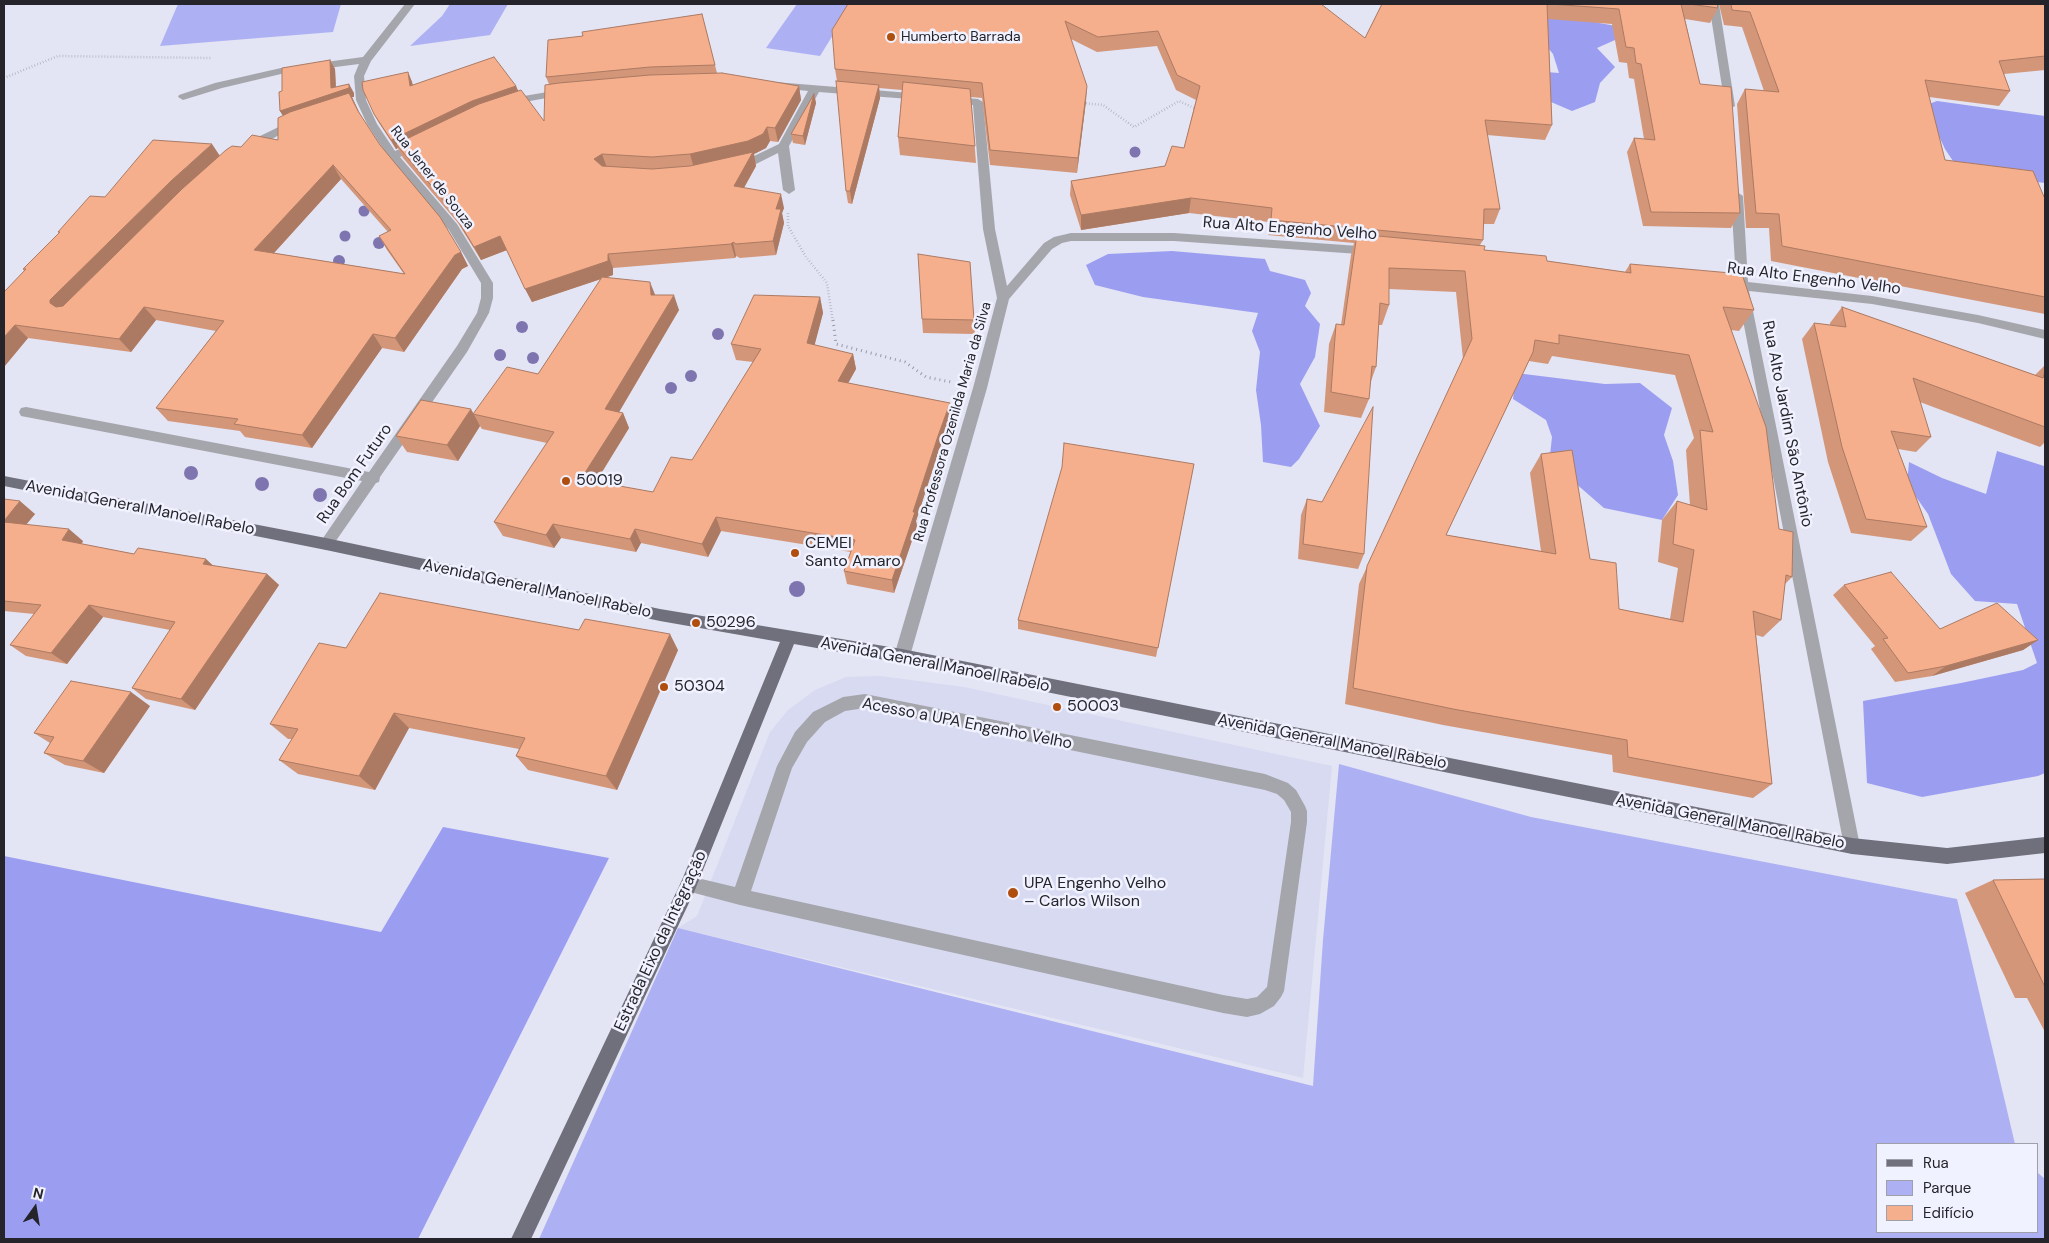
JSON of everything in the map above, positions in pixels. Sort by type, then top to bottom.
[{"type":"main road","name":"Avenida General Manoel Rabelo","points":[[4,481],[326,544],[660,615],[902,656],[1852,846],[1948,856],[2045,844]]},
{"type":"main road","name":"Estrada Eixo da Integração","points":[[521,1239],[689,884],[789,637]]},
{"type":"street","name":"Rua Jener de Souza","points":[[410,4],[366,60],[359,76],[356,101],[394,156],[453,227],[487,283],[487,298],[483,313],[462,349]]},
{"type":"street","points":[[1714,4],[1732,121]]},
{"type":"street","points":[[183,97],[219,85],[281,71],[366,60]]},
{"type":"street","name":"Rua Professora Ozenilda Maria da Silva","points":[[762,84],[816,86],[978,102],[989,229],[1003,298],[980,388],[902,656]]},
{"type":"street","points":[[729,168],[756,160],[783,146],[816,86]]},
{"type":"street","points":[[499,108],[528,98],[574,91]]},
{"type":"street","points":[[238,155],[260,140],[294,122],[310,117]]},
{"type":"street","points":[[394,156],[428,139]]},
{"type":"street","points":[[783,146],[789,190]]},
{"type":"street","name":"Rua Alto Jardim São Antônio","points":[[1736,179],[1742,286],[1852,846]]},
{"type":"street","name":"Rua Alto Engenho Velho","points":[[1003,298],[1048,246],[1058,240],[1071,237],[1174,237],[1388,253]]},
{"type":"street","name":"Rua Alto Engenho Velho","points":[[1713,283],[1872,300],[1978,319],[2045,334]]},
{"type":"street","name":"Rua Bom Futuro","points":[[326,544],[374,478],[462,349]]},
{"type":"street","points":[[26,412],[374,478]]},
{"type":"street","name":"Acesso a UPA Engenho Velho","points":[[865,701],[1265,782],[1282,788],[1295,801],[1299,811],[1300,822],[1275,991],[1260,1006],[1247,1008],[740,897],[785,766],[801,737],[819,717],[843,704],[865,701]]},
{"type":"street","points":[[689,884],[740,897]]},
{"type":"path","points":[[4,78],[58,56],[217,58]]},
{"type":"path","points":[[1075,103],[1103,105],[1134,127],[1179,101],[1205,113]]},
{"type":"path","points":[[789,190],[788,226],[806,258],[827,283],[836,344],[904,362],[926,377],[980,388]]},
{"type":"shaded area","points":[[1542,4],[1599,23],[1616,26],[1615,40],[1597,48],[1615,67],[1600,83],[1595,102],[1572,111],[1467,66],[1559,73],[1553,54],[1536,33]]},
{"type":"shaded area","points":[[1937,101],[2045,116],[2045,183],[1961,173],[1945,149],[1937,132],[1916,109]]},
{"type":"shaded area","points":[[1172,251],[1265,259],[1270,271],[1305,280],[1311,293],[1305,306],[1320,324],[1315,357],[1300,384],[1320,426],[1299,459],[1291,467],[1263,462],[1261,425],[1256,390],[1260,352],[1252,331],[1258,313],[1143,297],[1095,285],[1086,265],[1108,254]]},
{"type":"shaded area","points":[[1516,373],[1605,384],[1640,383],[1672,408],[1664,435],[1673,461],[1678,495],[1662,520],[1604,508],[1574,482],[1547,482],[1552,437],[1546,420],[1513,399]]},
{"type":"shaded area","points":[[1997,451],[2044,466],[2045,464],[2045,773],[2038,776],[1922,797],[1867,783],[1863,701],[2023,670],[2037,663],[2017,604],[1975,601],[1951,574],[1928,514],[1907,484],[1909,462],[1942,478],[1986,494]]},
{"type":"shaded area","name":"UPA Engenho Velho – Carlos Wilson","points":[[880,676],[964,687],[1332,766],[1303,1078],[678,928],[697,916],[770,732],[788,710],[815,690],[846,677]]},
{"type":"shaded area","points":[[443,827],[609,858],[418,1239],[4,1239],[4,856],[381,932]]},
{"type":"green space","points":[[178,4],[341,4],[333,32],[160,46]]},
{"type":"green space","points":[[450,4],[508,4],[490,35],[410,46],[442,16]]},
{"type":"green space","points":[[797,4],[852,4],[820,56],[766,48]]},
{"type":"green space","points":[[1339,764],[1531,817],[1957,899],[2015,1143],[1876,1143],[1876,1233],[2039,1233],[2039,1174],[2045,1179],[2045,1239],[539,1239],[678,928],[1313,1086],[1323,940]]},
{"type":"building","points":[[848,4],[1321,4],[1365,38],[1382,4],[1547,4],[1552,125],[1485,120],[1500,209],[1484,209],[1483,240],[1271,220],[1272,208],[1191,198],[1081,215],[1071,181],[1165,166],[1172,146],[1184,148],[1200,86],[1177,75],[1158,31],[1098,37],[1065,21],[1087,86],[1078,158],[990,150],[982,83],[835,69],[832,30]]},
{"type":"building","points":[[1550,4],[1681,4],[1700,84],[1731,87],[1740,213],[1651,212],[1634,138],[1655,140],[1641,64],[1636,63],[1634,48],[1626,47],[1619,9]]},
{"type":"building","points":[[1689,4],[1717,4],[1718,8]]},
{"type":"building","points":[[1731,4],[2045,4],[2045,56],[1999,61],[2010,91],[1925,80],[1945,160],[2033,171],[2045,199],[2045,297],[1782,246],[1779,214],[1756,213],[1745,89],[1779,92],[1750,12],[1732,10]]},
{"type":"building","points":[[702,14],[715,65],[650,67],[546,77],[548,40],[583,36],[582,32]]},
{"type":"building","points":[[494,57],[516,86],[472,101],[391,140],[374,114],[363,90],[362,82],[408,72],[410,86]]},
{"type":"building","points":[[330,60],[331,88],[349,84],[349,88],[280,111],[279,92],[282,91],[282,68]]},
{"type":"building","points":[[722,73],[799,86],[775,128],[767,127],[763,134],[748,141],[690,154],[652,157],[602,154],[594,159],[602,166],[652,169],[690,166],[753,152],[734,186],[781,194],[776,209],[781,209],[773,241],[736,244],[733,242],[731,244],[608,254],[608,261],[525,289],[500,236],[474,247],[451,209],[396,144],[479,104],[521,90],[544,121],[545,85],[650,75]]},
{"type":"building","points":[[836,81],[879,85],[850,191],[846,191]]},
{"type":"building","points":[[903,82],[970,89],[975,146],[898,137]]},
{"type":"building","points":[[349,93],[380,145],[440,217],[461,252],[455,255],[395,338],[373,334],[302,435],[234,424],[238,419],[156,408],[224,321],[144,307],[119,339],[15,325],[4,337],[4,292],[26,269],[23,269],[60,232],[58,232],[90,196],[105,197],[153,140],[212,144],[171,181],[50,300],[50,303],[56,307],[63,306],[182,189],[226,150],[232,146],[241,147],[252,135],[278,140],[278,118],[290,112]],"holes":[[[333,165],[391,230],[379,236],[405,274],[254,250]]]},
{"type":"building","points":[[814,94],[803,136],[791,134]]},
{"type":"building","points":[[1357,234],[1485,246],[1484,250],[1546,256],[1547,261],[1631,273],[1630,264],[1742,274],[1754,310],[1723,307],[1766,427],[1779,529],[1793,532],[1792,577],[1786,575],[1781,620],[1753,611],[1772,784],[1628,757],[1627,740],[1453,709],[1353,688],[1367,566],[1472,339],[1465,271],[1389,268],[1389,305],[1380,303],[1376,367],[1372,366],[1369,399],[1331,392],[1336,324],[1344,325]],"holes":[[[1559,335],[1689,355],[1713,432],[1700,430],[1707,510],[1677,501],[1673,544],[1694,550],[1683,622],[1619,609],[1616,563],[1590,559],[1572,450],[1541,454],[1556,554],[1446,535],[1533,352],[1535,340],[1559,344]]]},
{"type":"building","points":[[918,254],[970,262],[974,320],[922,319]]},
{"type":"building","points":[[602,277],[650,282],[651,295],[674,295],[605,409],[623,413],[581,479],[653,492],[671,457],[692,460],[761,349],[731,344],[754,295],[820,297],[807,343],[853,354],[838,381],[950,403],[892,580],[844,571],[855,540],[716,517],[702,544],[635,529],[630,539],[553,524],[546,535],[494,522],[554,432],[473,414],[507,367],[538,374]]},
{"type":"building","points":[[1842,307],[2043,378],[2045,371],[2045,427],[1913,378],[1931,437],[1891,431],[1927,527],[1866,519],[1842,447],[1814,323],[1846,327]]},
{"type":"building","points":[[421,400],[471,409],[447,445],[396,436]]},
{"type":"building","points":[[1373,407],[1364,554],[1303,544],[1307,499],[1322,502]]},
{"type":"building","points":[[1064,443],[1194,464],[1158,648],[1018,620],[1062,467]]},
{"type":"building","points":[[4,499],[20,501],[4,521]]},
{"type":"building","points":[[4,522],[69,529],[62,540],[134,554],[138,548],[206,559],[203,564],[267,574],[181,699],[132,688],[175,622],[89,605],[51,653],[10,645],[41,605],[4,601]]},
{"type":"building","points":[[1891,572],[1940,629],[1997,603],[2038,640],[1946,666],[1908,673],[1883,639],[1888,638],[1844,585]]},
{"type":"building","points":[[380,593],[579,630],[585,619],[670,634],[606,776],[516,756],[525,738],[394,713],[359,776],[279,760],[298,729],[270,724],[319,643],[346,648]]},
{"type":"building","points":[[71,681],[131,692],[83,761],[44,753],[54,737],[34,733]]},
{"type":"building","points":[[2045,879],[2045,987],[1993,880]]},
{"type":"place","name":"Humberto Barrada","points":[[891,37]]},
{"type":"place","name":"50019","points":[[566,481]]},
{"type":"place","name":"CEMEI Santo Amaro","points":[[795,553]]},
{"type":"place","name":"50296","points":[[696,623]]},
{"type":"place","name":"50304","points":[[664,687]]},
{"type":"place","name":"50003","points":[[1057,707]]},
{"type":"place","name":"UPA Engenho Velho – Carlos Wilson","points":[[1013,893]]}]
